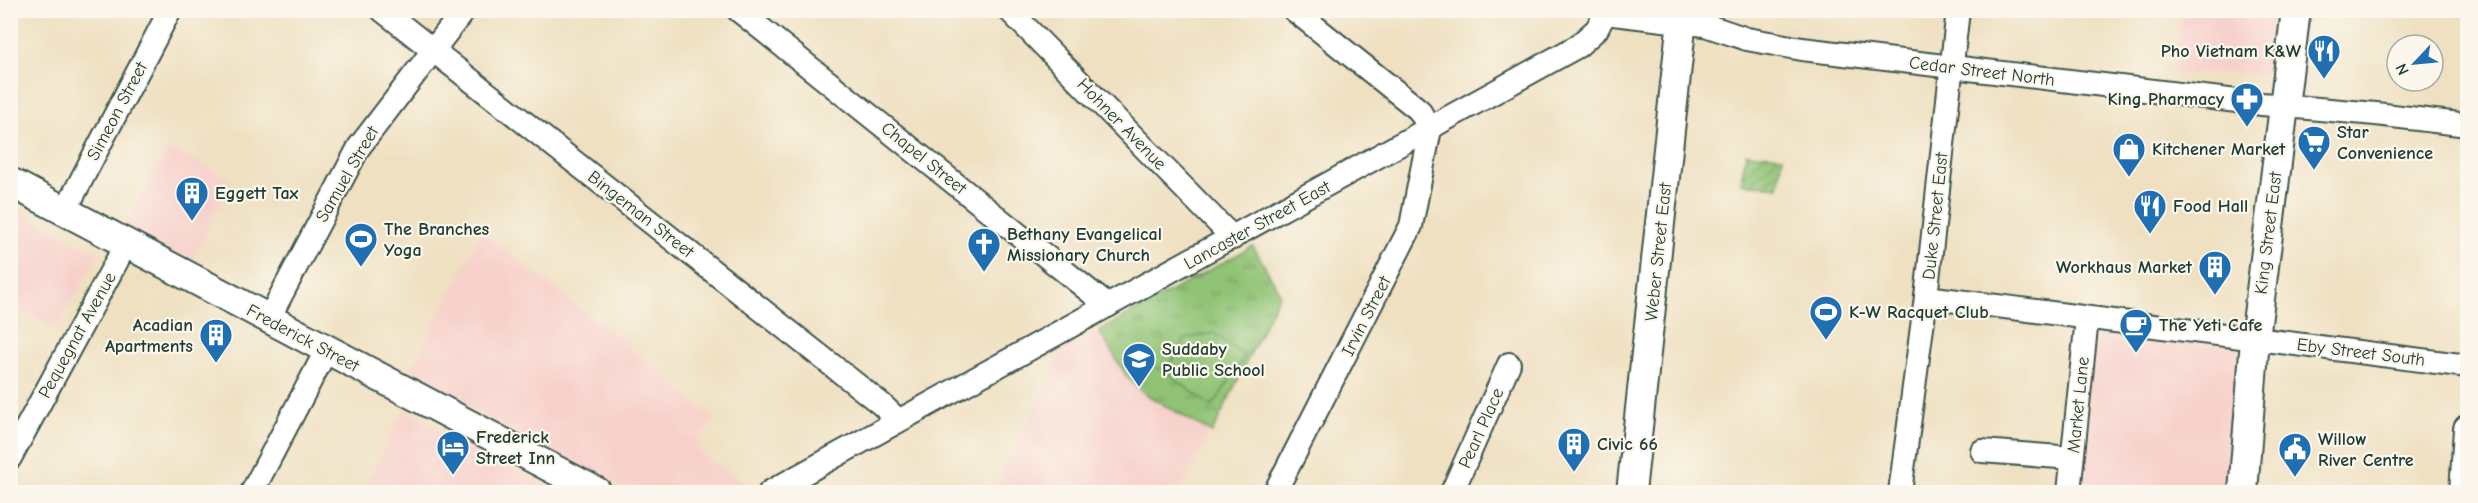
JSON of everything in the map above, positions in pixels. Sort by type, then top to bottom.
[{"type":"main road","name":"King Street East","points":[[2243,492],[2254,339],[2296,10]]},
{"type":"main road","name":"Weber Street East","points":[[1631,492],[1682,16]]},
{"type":"main road","name":"Frederick Street","points":[[10,182],[326,351],[597,492]]},
{"type":"main road","points":[[2464,492],[2468,429]]},
{"type":"street","name":"Simeon Street","points":[[65,211],[170,10]]},
{"type":"street","name":"Bingeman Street","points":[[382,10],[881,404],[898,420]]},
{"type":"street","name":"Samuel Street","points":[[268,320],[359,147],[464,10]]},
{"type":"street","name":"Chapel Street","points":[[738,10],[1108,306]]},
{"type":"street","name":"Hohner Avenue","points":[[1009,10],[1233,238]]},
{"type":"street","points":[[1294,10],[1419,110],[1430,129]]},
{"type":"street","name":"Duke Street East","points":[[1900,492],[1926,297],[1958,10]]},
{"type":"street","name":"Lancaster Street East","points":[[770,492],[1578,46],[1597,29],[1604,12]]},
{"type":"street","name":"Cedar Street North","points":[[1604,12],[1682,16],[1747,39],[1802,49],[2284,106],[2468,125]]},
{"type":"street","name":"Irvin Street","points":[[1275,492],[1411,226],[1430,129]]},
{"type":"street","name":"Pequegnat Avenue","points":[[10,458],[126,244]]},
{"type":"street","name":"Eby Street South","points":[[1926,297],[2468,366]]},
{"type":"street","name":"Market Lane","points":[[2069,492],[2087,318]]},
{"type":"street","points":[[252,492],[326,351]]},
{"type":"street","name":"Pearl Place","points":[[1452,492],[1509,364]]},
{"type":"street","points":[[1982,451],[2072,458]]},
{"type":"shaded area","points":[[2182,11],[2276,11],[2268,66],[2259,75],[2225,72],[2174,74]]},
{"type":"shaded area","points":[[168,148],[232,179],[192,262],[124,229]]},
{"type":"shaded area","points":[[10,208],[99,254],[57,329],[11,305]]},
{"type":"shaded area","points":[[482,232],[605,327],[715,419],[696,443],[699,452],[751,488],[742,492],[631,492],[408,376]]},
{"type":"shaded area","name":"Suddaby Public School","points":[[1253,246],[1280,293],[1180,492],[993,492],[1066,344],[1099,331]]},
{"type":"shaded area","points":[[2091,331],[2239,347],[2226,492],[2074,492]]},
{"type":"shaded area","points":[[404,410],[559,492],[370,492],[364,490]]},
{"type":"green space","points":[[1746,153],[1783,156],[1778,187],[1741,183]]},
{"type":"green space","points":[[1253,246],[1280,293],[1212,433],[1145,394],[1127,377],[1099,331]]},
{"type":"green space","points":[[1214,333],[1245,357],[1212,407],[1165,371],[1185,339]]},
{"type":"place","name":"Pho Vietnam K&W","points":[[2324,80]]},
{"type":"place","name":"King Pharmacy","points":[[2247,128]]},
{"type":"place","name":"Star Convenience","points":[[2314,171]]},
{"type":"place","name":"Kitchener Market","points":[[2129,178]]},
{"type":"place","name":"Eggett Tax","points":[[192,222]]},
{"type":"place","name":"Food Hall","points":[[2150,235]]},
{"type":"place","name":"The Branches Yoga","points":[[361,268]]},
{"type":"place","name":"Bethany Evangelical Missionary Church","points":[[984,273]]},
{"type":"place","name":"Workhaus Market","points":[[2215,296]]},
{"type":"place","name":"K-W Racquet Club","points":[[1826,341]]},
{"type":"place","name":"The Yeti Cafe","points":[[2136,354]]},
{"type":"place","name":"Acadian Apartments","points":[[216,364]]},
{"type":"place","name":"Suddaby Public School","points":[[1139,388]]},
{"type":"place","name":"Civic 66","points":[[1574,473]]},
{"type":"place","name":"Frederick Street Inn","points":[[453,476]]},
{"type":"place","name":"Willow River Centre","points":[[2295,478]]}]
